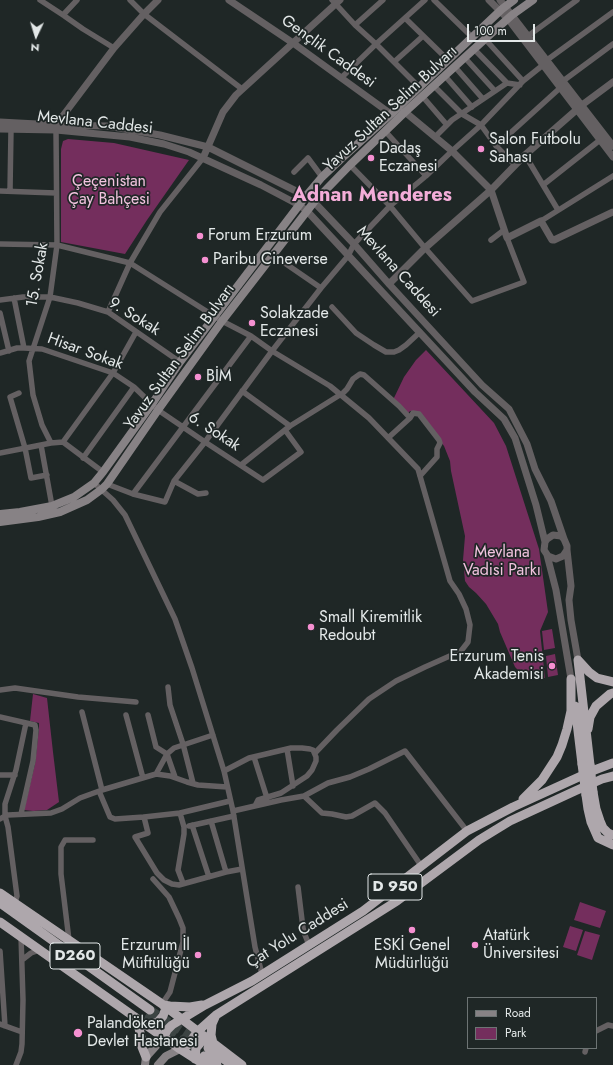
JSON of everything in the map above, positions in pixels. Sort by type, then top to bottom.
[{"type":"highway","points":[[578,660],[593,675],[613,682]]},
{"type":"highway","points":[[578,660],[587,744]]},
{"type":"highway","points":[[571,679],[590,794],[603,828],[608,833],[613,835]]},
{"type":"highway","points":[[513,807],[527,796],[542,780],[557,757],[567,729],[571,711],[571,679]]},
{"type":"highway","points":[[586,765],[590,717],[596,706],[613,693]]},
{"type":"highway","name":"Çat Yolu Caddesi","points":[[181,1020],[262,974],[363,911],[467,831],[513,807],[592,771],[613,764]]},
{"type":"highway","name":"Çat Yolu Caddesi","points":[[197,1032],[216,1015],[398,901],[479,840],[510,822],[575,791],[612,776]]},
{"type":"highway","points":[[590,794],[588,809],[598,838],[613,845]]},
{"type":"highway","points":[[0,893],[164,1006],[197,1032],[205,1055],[217,1065]]},
{"type":"highway","name":"D260","points":[[0,902],[148,1017]]},
{"type":"highway","name":"D260","points":[[0,915],[148,1017]]},
{"type":"highway","points":[[0,922],[134,1016],[138,1024],[146,1061]]},
{"type":"highway","points":[[164,1006],[190,1007],[206,1005]]},
{"type":"highway","points":[[134,1016],[148,1017],[158,1022],[163,1016],[164,1006]]},
{"type":"highway","points":[[205,1055],[211,1035],[212,1024],[216,1015]]},
{"type":"highway","points":[[148,1017],[164,1037],[180,1049],[242,1065]]},
{"type":"highway","points":[[164,1037],[167,1030],[172,1025],[181,1020]]},
{"type":"highway","points":[[180,1049],[188,1045],[197,1032]]},
{"type":"highway","points":[[205,1055],[232,1065]]},
{"type":"main road","name":"Yavuz Sultan Selim Bulvarı","points":[[0,522],[38,517],[60,512],[87,500],[104,486],[155,407],[180,362],[322,177],[419,88],[472,37],[501,6],[514,0]]},
{"type":"main road","name":"Yavuz Sultan Selim Bulvarı","points":[[0,514],[52,506],[74,497],[94,483],[314,202],[405,112],[510,17],[533,0]]},
{"type":"main road","points":[[146,1061],[164,1037]]},
{"type":"main road","points":[[158,1065],[166,1056],[180,1049]]},
{"type":"street","points":[[40,0],[114,48]]},
{"type":"street","points":[[63,15],[77,0]]},
{"type":"street","points":[[130,0],[144,14],[242,89]]},
{"type":"street","points":[[56,128],[114,48],[158,0]]},
{"type":"street","name":"Gençlik Caddesi","points":[[230,0],[293,43],[391,114]]},
{"type":"street","points":[[355,24],[383,0]]},
{"type":"street","points":[[341,78],[425,0]]},
{"type":"street","points":[[434,0],[472,37]]},
{"type":"street","points":[[489,0],[501,6],[545,63],[563,81],[600,140],[613,157]]},
{"type":"street","points":[[528,36],[577,0]]},
{"type":"street","points":[[108,312],[130,263],[160,212],[203,158],[223,112],[242,89],[293,43],[336,1],[355,24],[419,88]]},
{"type":"street","points":[[94,483],[166,502],[174,481],[205,442],[272,350],[348,256],[354,244],[390,206],[426,176],[481,125],[522,83],[545,63],[613,12]]},
{"type":"street","points":[[510,17],[528,36],[560,88],[579,107],[613,146]]},
{"type":"street","points":[[405,18],[448,60]]},
{"type":"street","points":[[394,62],[423,36]]},
{"type":"street","points":[[485,39],[522,83]]},
{"type":"street","points":[[563,81],[613,44]]},
{"type":"street","points":[[474,49],[508,83]]},
{"type":"street","points":[[465,58],[495,91]]},
{"type":"street","points":[[455,67],[483,99]]},
{"type":"street","points":[[445,76],[472,107]]},
{"type":"street","points":[[389,284],[425,248],[491,190],[525,155],[579,107],[613,82]]},
{"type":"street","points":[[435,136],[452,120],[508,83],[522,83]]},
{"type":"street","points":[[434,86],[462,114],[481,125],[496,146],[515,165]]},
{"type":"street","points":[[496,146],[560,88]]},
{"type":"street","points":[[423,97],[447,125]]},
{"type":"street","points":[[350,165],[390,206],[472,301],[524,282],[504,230],[491,190],[452,151],[405,112]]},
{"type":"street","name":"Mevlana Caddesi","points":[[0,122],[130,137],[164,144],[189,152],[261,185],[299,205],[307,211],[475,392],[504,419],[515,438],[536,505],[544,542]]},
{"type":"street","name":"Mevlana Caddesi","points":[[0,129],[11,130],[107,126],[160,135],[208,148],[306,196],[314,202],[354,244],[482,385],[509,409],[526,444],[534,469],[551,501],[564,539]]},
{"type":"street","name":"15. Sokak","points":[[51,443],[42,425],[33,395],[29,361],[50,297],[57,245],[56,128]]},
{"type":"street","points":[[10,191],[11,130]]},
{"type":"street","points":[[385,132],[426,176]]},
{"type":"street","points":[[543,185],[600,140]]},
{"type":"street","points":[[525,155],[558,210]]},
{"type":"street","points":[[294,172],[308,158],[322,177]]},
{"type":"street","points":[[507,238],[540,221],[613,176]]},
{"type":"street","points":[[0,191],[56,193]]},
{"type":"street","points":[[540,221],[552,240],[613,212]]},
{"type":"street","points":[[491,240],[504,230]]},
{"type":"street","points":[[0,244],[57,245],[130,263],[222,321],[251,336],[330,386],[369,418],[418,470],[450,581],[460,594],[466,609],[470,625],[468,642],[461,651],[396,681],[369,700],[315,753]]},
{"type":"street","points":[[273,255],[321,288]]},
{"type":"street","name":"9. Sokak","points":[[0,300],[23,297],[50,297],[108,312],[180,362]]},
{"type":"street","points":[[14,298],[24,348]]},
{"type":"street","points":[[332,307],[356,333],[386,352],[394,352],[399,350],[420,332]]},
{"type":"street","points":[[0,313],[9,351]]},
{"type":"street","points":[[63,442],[113,373],[136,332]]},
{"type":"street","points":[[133,494],[251,336]]},
{"type":"street","name":"Hisar Sokak","points":[[0,353],[24,348],[42,349],[113,373],[134,387],[155,407]]},
{"type":"street","points":[[241,465],[290,426],[343,393],[360,374],[364,375],[400,406],[410,418]]},
{"type":"street","points":[[475,392],[482,385]]},
{"type":"street","points":[[83,458],[134,387]]},
{"type":"street","points":[[242,391],[290,426]]},
{"type":"street","points":[[19,393],[10,396],[25,448],[31,478],[47,475]]},
{"type":"street","name":"6. Sokak","points":[[155,407],[263,480],[301,452],[285,430]]},
{"type":"street","points":[[388,438],[410,418],[413,413],[419,414],[440,443],[437,449],[437,457],[420,476]]},
{"type":"street","points":[[1,451],[63,442],[103,472]]},
{"type":"street","points":[[41,445],[52,506]]},
{"type":"street","points":[[174,481],[198,494],[206,493]]},
{"type":"street","points":[[104,486],[125,515],[175,619],[213,735],[224,771],[233,813],[254,947],[262,974]]},
{"type":"street","points":[[571,679],[556,590],[547,555],[544,550],[544,542],[553,535],[557,535],[564,539],[567,546],[571,586],[569,600],[578,660]]},
{"type":"street","points":[[547,555],[552,558],[560,558],[567,550]]},
{"type":"street","points":[[168,687],[170,705],[183,744],[193,783]]},
{"type":"street","points":[[0,690],[15,688],[78,697],[136,702]]},
{"type":"street","points":[[82,712],[101,791],[110,817],[115,819],[180,813],[230,801]]},
{"type":"street","points":[[126,715],[143,778]]},
{"type":"street","points":[[148,715],[156,747],[167,754],[176,777]]},
{"type":"street","points":[[0,717],[35,725],[36,730],[32,761],[21,814]]},
{"type":"street","points":[[2,817],[15,775],[26,724]]},
{"type":"street","points":[[156,774],[167,754],[174,748],[213,735]]},
{"type":"street","points":[[224,771],[249,758],[287,749],[302,748],[313,750],[316,761],[312,770],[307,776],[281,793],[258,800],[255,806]]},
{"type":"street","points":[[287,749],[293,786]]},
{"type":"street","points":[[184,827],[211,821],[255,806],[304,796],[328,783],[350,777],[405,751],[467,831]]},
{"type":"street","points":[[254,757],[267,798]]},
{"type":"street","points":[[2,817],[51,812],[80,798],[156,774],[176,777],[187,782],[227,787]]},
{"type":"street","points":[[0,775],[15,775]]},
{"type":"street","points":[[304,796],[322,813],[346,817],[352,816],[375,803],[385,813],[422,867]]},
{"type":"street","points":[[0,808],[2,817],[8,827],[17,896],[15,903]]},
{"type":"street","points":[[180,813],[184,827],[184,834],[182,855],[178,870],[183,884]]},
{"type":"street","points":[[144,817],[148,833],[135,837],[157,874],[164,880],[172,884],[183,884],[242,869]]},
{"type":"street","points":[[211,821],[226,872]]},
{"type":"street","points":[[192,825],[209,877]]},
{"type":"street","points":[[69,940],[61,874],[61,847],[65,840],[93,840]]},
{"type":"street","points":[[153,879],[169,898],[180,918],[183,928],[183,942],[170,992],[164,1006]]},
{"type":"street","points":[[298,887],[302,928],[309,945]]},
{"type":"street","points":[[16,1065],[21,1052],[22,1032],[21,936]]},
{"type":"street","points":[[22,960],[31,953],[40,950]]},
{"type":"street","points":[[0,951],[1,1025],[22,1032]]},
{"type":"street","points":[[597,1031],[608,1026],[613,1026]]},
{"type":"green space","name":"Çeçenistan Çay Bahçesi","points":[[68,139],[114,143],[189,160],[125,254],[61,242],[61,149],[63,141]]},
{"type":"green space","name":"Mevlana Vadisi Parkı","points":[[426,350],[494,423],[506,446],[539,549],[548,612],[540,631],[545,678],[527,679],[515,667],[498,624],[486,604],[465,581],[463,560],[465,536],[450,461],[444,446],[417,411],[410,411],[407,415],[393,400],[404,377],[416,360]]},
{"type":"green space","name":"Erzurum Tenis Akademisi","points":[[552,629],[555,648],[544,650],[542,631]]},
{"type":"green space","name":"Erzurum Tenis Akademisi","points":[[555,654],[558,675],[548,677],[546,656]]},
{"type":"green space","points":[[33,694],[47,698],[59,802],[47,810],[33,811],[24,810],[35,764],[39,728],[39,723],[30,721]]},
{"type":"green space","points":[[580,902],[606,911],[600,928],[574,920]]},
{"type":"green space","points":[[570,926],[583,930],[576,951],[563,947]]},
{"type":"green space","points":[[585,931],[600,935],[592,960],[577,955]]},
{"type":"tunnel","points":[[150,1010],[199,1042]]},
{"type":"tunnel","points":[[145,1016],[204,1056]]},
{"type":"place","name":"Salon Futbolu Sahası","points":[[481,149]]},
{"type":"place","name":"Dadaş Eczanesi","points":[[371,158]]},
{"type":"place","name":"Forum Erzurum","points":[[200,236]]},
{"type":"place","name":"Paribu Cineverse","points":[[205,260]]},
{"type":"place","name":"Solakzade Eczanesi","points":[[252,323]]},
{"type":"place","name":"BİM","points":[[198,377]]},
{"type":"place","name":"Small Kiremitlik Redoubt","points":[[311,627]]},
{"type":"place","name":"Erzurum Tenis Akademisi","points":[[552,666]]},
{"type":"place","name":"ESKİ Genel Müdürlüğü","points":[[412,930]]},
{"type":"place","name":"Atatürk Üniversitesi","points":[[475,945]]},
{"type":"place","name":"Erzurum İl Müftülüğü","points":[[198,955]]},
{"type":"place","name":"Palandöken Devlet Hastanesi","points":[[78,1033]]},
{"type":"district","name":"Adnan Menderes","points":[[372,196]]}]
